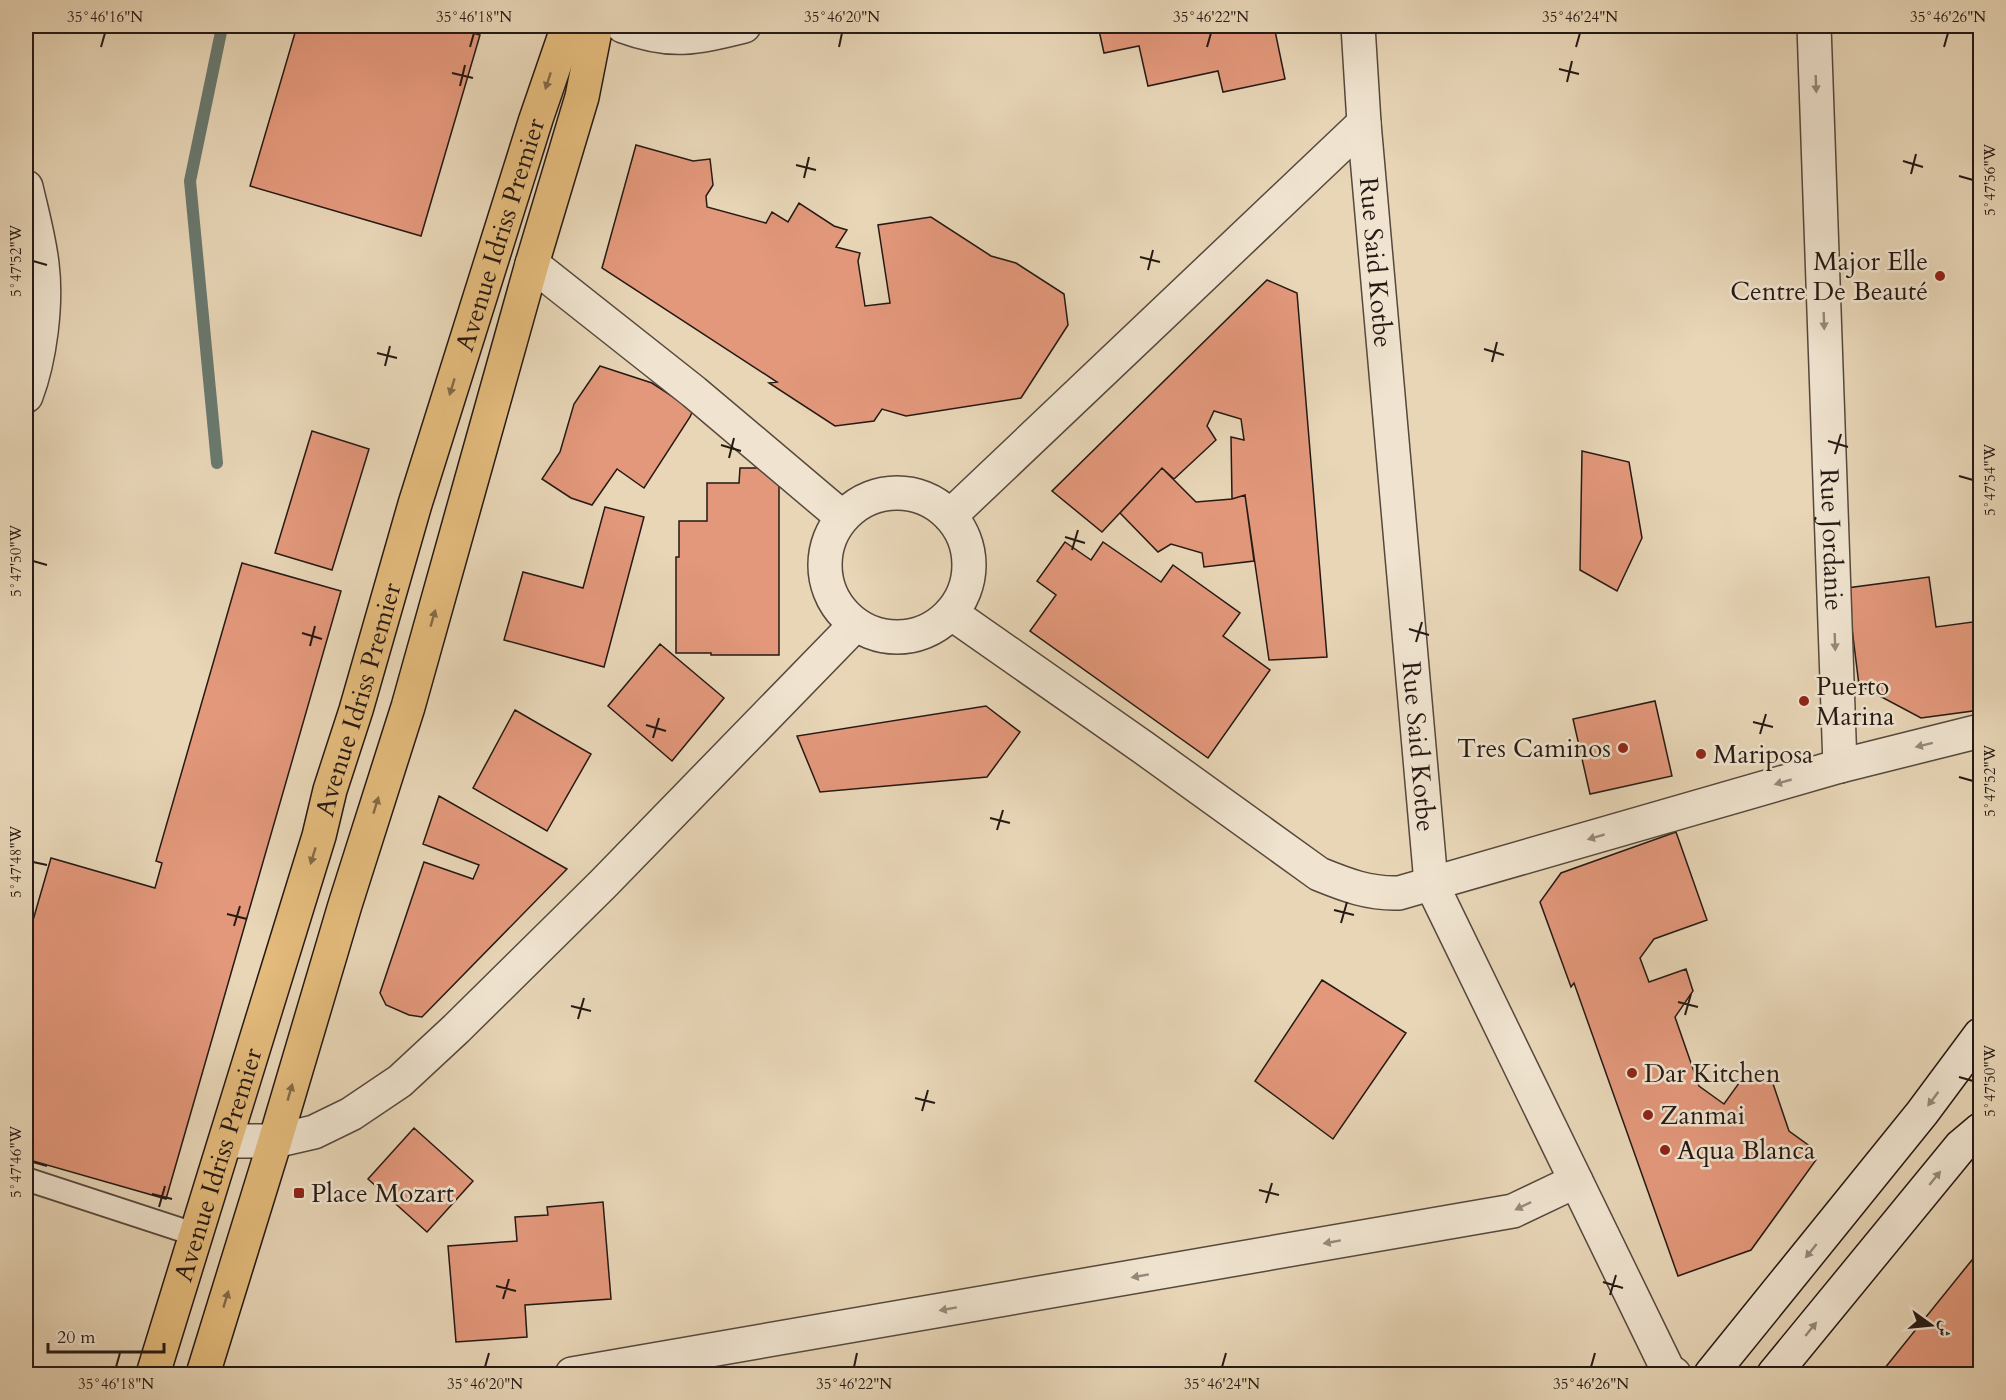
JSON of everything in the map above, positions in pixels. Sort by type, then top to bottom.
[{"type":"main road","name":"Avenue Idriss Premier","points":[[153,1374],[315,848],[330,789],[356,710],[419,493],[567,26]]},
{"type":"main road","name":"Avenue Idriss Premier","points":[[203,1374],[276,1140],[345,905],[408,707],[532,264],[582,98],[596,26]]},
{"type":"street","points":[[623,26],[666,38],[701,36],[744,26]]},
{"type":"street","name":"Rue Said Kotbe","points":[[1358,26],[1364,123],[1431,883],[1668,1370],[1674,1374]]},
{"type":"street","name":"Rue Jordanie","points":[[1814,26],[1840,766]]},
{"type":"street","points":[[950,516],[1364,123]]},
{"type":"street","points":[[26,188],[43,266],[39,341],[26,396]]},
{"type":"street","points":[[532,264],[694,392],[842,517]]},
{"type":"street","points":[[884,493],[908,493],[931,501],[950,516],[962,533],[968,554],[969,575],[962,595],[951,613],[935,627],[916,635],[895,638],[874,634],[855,625],[838,608],[827,586],[824,562],[829,538],[842,517],[861,502],[884,493]]},
{"type":"street","points":[[951,613],[1319,874],[1351,887],[1378,894],[1399,893],[1840,766],[1980,731]]},
{"type":"street","points":[[226,1141],[276,1140],[314,1132],[351,1114],[400,1081],[595,892],[855,625]]},
{"type":"street","points":[[1711,1374],[1922,1113],[1980,1035]]},
{"type":"street","points":[[1774,1374],[1961,1146],[1980,1130]]},
{"type":"street","points":[[572,1374],[1513,1210],[1576,1181]]},
{"type":"lane","points":[[26,1179],[196,1234]]},
{"type":"building","points":[[297,26],[448,26],[480,35],[421,236],[250,186]]},
{"type":"building","points":[[1098,26],[1274,26],[1285,79],[1223,92],[1218,71],[1148,86],[1139,46],[1104,53]]},
{"type":"building","points":[[636,145],[693,161],[710,159],[713,185],[706,196],[707,207],[766,223],[772,212],[788,222],[799,203],[834,226],[847,230],[836,247],[860,253],[858,261],[865,306],[890,303],[878,225],[931,217],[991,256],[1016,263],[1064,294],[1068,325],[1021,398],[906,416],[882,409],[874,421],[835,426],[769,383],[777,382],[602,268]]},
{"type":"building","points":[[1267,280],[1297,293],[1327,657],[1269,660],[1245,495],[1232,499],[1231,437],[1244,440],[1241,419],[1214,411],[1207,426],[1216,440],[1174,479],[1162,468],[1102,532],[1052,491]]},
{"type":"building","points":[[600,366],[652,383],[693,410],[644,488],[617,469],[592,505],[571,498],[542,479],[560,452],[574,404]]},
{"type":"building","points":[[312,431],[369,449],[332,570],[275,553]]},
{"type":"building","points":[[1582,451],[1629,462],[1642,538],[1617,591],[1580,570]]},
{"type":"building","points":[[740,468],[779,468],[779,655],[676,653],[676,557],[679,557],[679,521],[707,521],[707,483],[739,483]]},
{"type":"building","points":[[1162,468],[1196,502],[1232,499],[1245,495],[1254,561],[1204,567],[1202,553],[1171,544],[1158,552],[1120,513]]},
{"type":"building","points":[[605,507],[644,517],[604,667],[504,640],[523,572],[583,588]]},
{"type":"building","points":[[1065,542],[1091,560],[1103,542],[1161,582],[1173,565],[1240,613],[1223,636],[1270,670],[1208,758],[1030,631],[1056,595],[1037,581]]},
{"type":"building","points":[[242,563],[341,591],[166,1199],[26,1159],[26,940],[51,858],[155,888],[162,863],[156,861]]},
{"type":"building","points":[[1929,577],[1936,627],[1980,621],[1980,710],[1921,718],[1859,685],[1847,588]]},
{"type":"building","points":[[660,644],[724,698],[672,761],[608,706]]},
{"type":"building","name":"Tres Caminos","points":[[1655,701],[1672,776],[1590,794],[1573,719]]},
{"type":"building","points":[[986,706],[1020,732],[987,777],[820,792],[797,736]]},
{"type":"building","points":[[515,710],[591,754],[547,831],[473,788]]},
{"type":"building","points":[[439,796],[567,869],[422,1017],[409,1015],[386,1005],[380,993],[424,862],[473,879],[479,865],[423,844]]},
{"type":"building","points":[[1676,832],[1707,920],[1654,939],[1640,958],[1649,982],[1686,969],[1693,991],[1675,1017],[1699,1086],[1724,1104],[1739,1083],[1769,1072],[1789,1131],[1811,1147],[1816,1160],[1751,1250],[1678,1276],[1574,983],[1571,987],[1540,902],[1561,873]]},
{"type":"building","points":[[1322,980],[1406,1033],[1333,1139],[1255,1081]]},
{"type":"building","points":[[414,1128],[473,1181],[427,1232],[368,1179]]},
{"type":"building","points":[[603,1202],[611,1299],[525,1305],[527,1337],[456,1342],[448,1246],[517,1241],[515,1217],[548,1215],[547,1207]]},
{"type":"building","points":[[1980,1250],[1980,1374],[1880,1374]]},
{"type":"waterway","points":[[217,463],[190,181],[221,32]]},
{"type":"place","name":"Major Elle Centre De Beauté","points":[[1940,276]]},
{"type":"place","name":"Puerto Marina","points":[[1804,701]]},
{"type":"place","name":"Tres Caminos","points":[[1623,748]]},
{"type":"place","name":"Mariposa","points":[[1701,754]]},
{"type":"place","name":"Dar Kitchen","points":[[1632,1073]]},
{"type":"place","name":"Zanmai","points":[[1648,1115]]},
{"type":"place","name":"Aqua Blanca","points":[[1665,1150]]},
{"type":"place","name":"Place Mozart","points":[[299,1193]]}]
